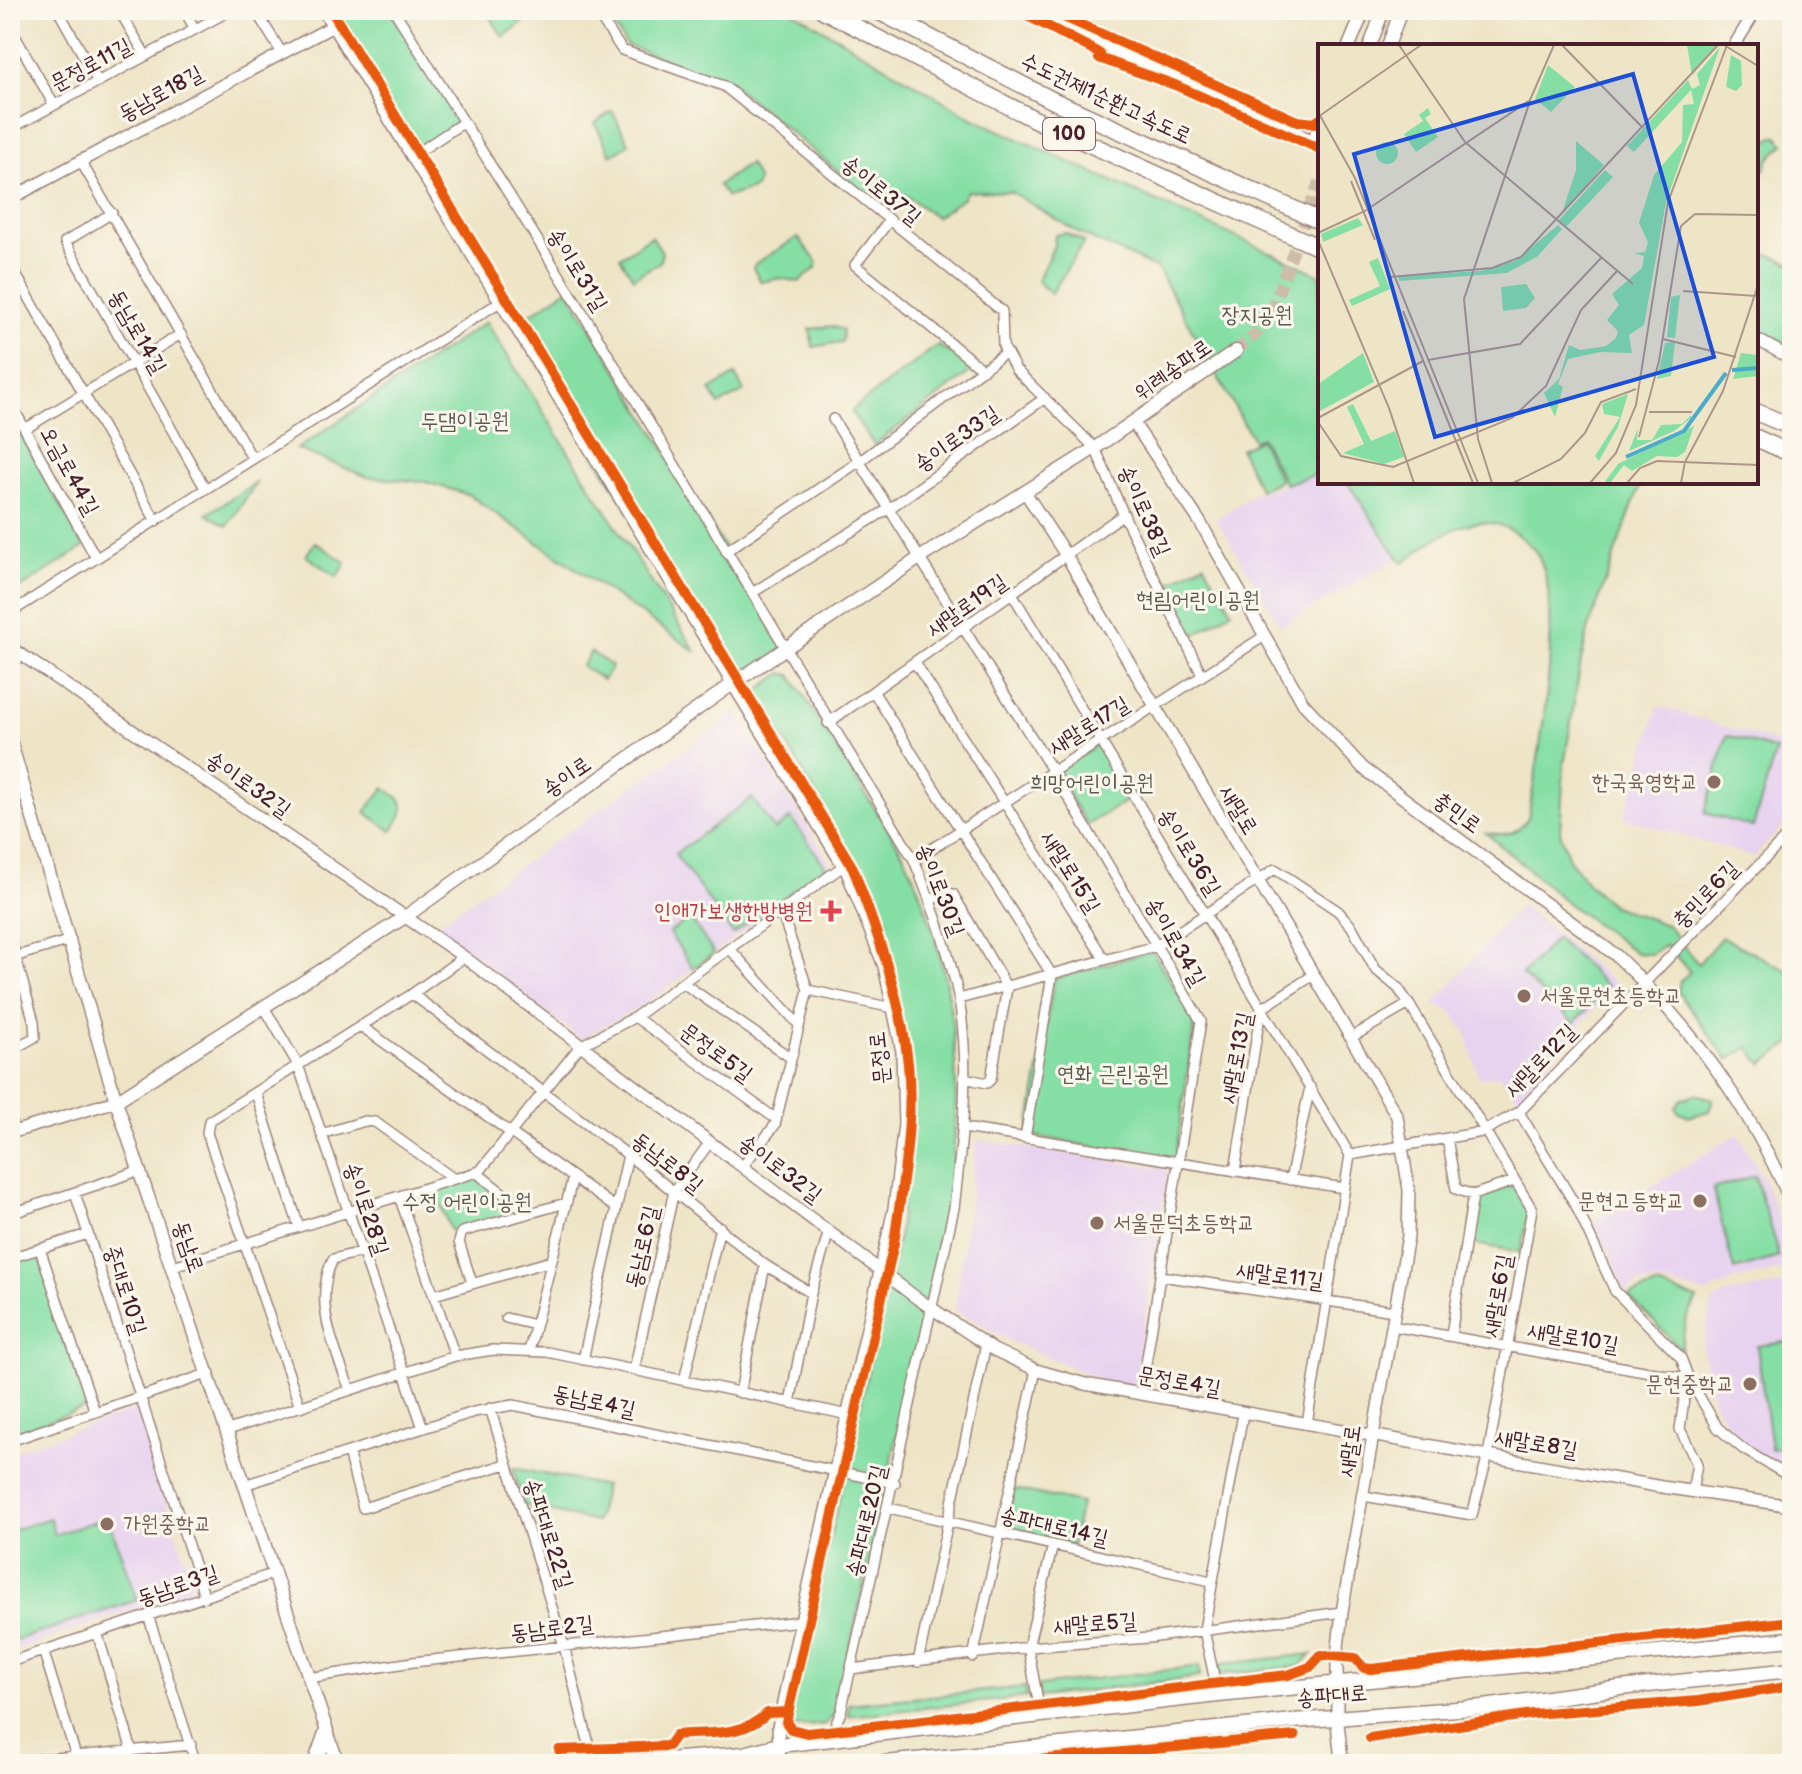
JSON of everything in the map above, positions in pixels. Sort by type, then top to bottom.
[{"type":"highway","name":"100","points":[[823,10],[1034,119],[1318,247]]},
{"type":"highway","name":"수도권제1순환고속도로","points":[[876,10],[1054,101],[1318,220]]},
{"type":"highway","points":[[1758,413],[1792,427]]},
{"type":"highway","points":[[1758,439],[1792,454]]},
{"type":"main road","points":[[1350,44],[1364,10]]},
{"type":"main road","points":[[1371,44],[1383,10]]},
{"type":"main road","points":[[1389,44],[1401,10]]},
{"type":"main road","name":"위례송파로","points":[[1133,422],[1236,351]]},
{"type":"main road","name":"송이로","points":[[116,1101],[405,917],[785,648],[1133,422]]},
{"type":"main road","name":"동남로","points":[[11,745],[116,1101],[210,1373],[272,1574],[338,1764]]},
{"type":"main road","name":"송파대로","points":[[616,1764],[744,1754],[779,1745],[1218,1695],[1336,1686],[1792,1639]]},
{"type":"main road","name":"송파대로","points":[[876,1764],[1484,1707],[1620,1688],[1792,1670]]},
{"type":"main road","name":"새말로","points":[[1337,1719],[1342,1764]]},
{"type":"main road","points":[[315,1764],[326,1733]]},
{"type":"street","points":[[58,10],[98,82]]},
{"type":"street","points":[[119,10],[146,56]]},
{"type":"street","points":[[184,10],[195,29]]},
{"type":"street","name":"문정로11길","points":[[10,129],[231,10]]},
{"type":"street","points":[[255,10],[282,53]]},
{"type":"street","name":"문정로","points":[[323,10],[843,866],[884,966],[903,1068],[904,1124],[894,1209],[778,1727],[780,1764]]},
{"type":"street","name":"송이로31길","points":[[394,10],[785,648]]},
{"type":"street","name":"송이로37길","points":[[595,10],[622,50],[724,86],[1002,311],[1003,346],[1006,352]]},
{"type":"street","points":[[1034,10],[1058,25],[1317,142]]},
{"type":"street","points":[[1735,44],[1756,10]]},
{"type":"street","name":"동남로18길","points":[[10,199],[333,26]]},
{"type":"street","points":[[10,27],[54,105]]},
{"type":"street","points":[[411,157],[464,122]]},
{"type":"street","name":"동남로14길","points":[[80,160],[252,458]]},
{"type":"street","name":"동남로14길","points":[[112,213],[65,242],[205,488]]},
{"type":"street","points":[[889,221],[855,265],[983,370]]},
{"type":"street","points":[[10,264],[156,521]]},
{"type":"street","points":[[10,613],[500,302]]},
{"type":"street","points":[[25,429],[181,334]]},
{"type":"street","points":[[1758,340],[1792,359]]},
{"type":"street","points":[[1006,352],[1016,370],[1095,448]]},
{"type":"street","name":"송이로33길","points":[[860,461],[1006,352]]},
{"type":"street","name":"송이로33길","points":[[890,508],[1045,398]]},
{"type":"street","name":"오금로44길","points":[[10,402],[96,558]]},
{"type":"street","points":[[833,419],[921,557]]},
{"type":"street","name":"충민로","points":[[1133,422],[1200,522],[1303,703],[1363,768],[1617,956],[1644,982],[1726,1079],[1763,1140],[1792,1204]]},
{"type":"street","name":"송이로38길","points":[[1095,448],[1202,675]]},
{"type":"street","points":[[726,551],[860,461]]},
{"type":"street","name":"새말로","points":[[1025,492],[1067,557],[1397,1116],[1409,1190],[1408,1236],[1342,1612],[1336,1686],[1337,1719]]},
{"type":"street","points":[[752,593],[890,508]]},
{"type":"street","name":"새말로19길","points":[[828,723],[1124,514]]},
{"type":"street","name":"송이로34길","points":[[921,557],[1201,1021],[1141,1395]]},
{"type":"street","name":"송이로36길","points":[[1013,595],[1350,1155]]},
{"type":"street","points":[[1153,707],[1263,637]]},
{"type":"street","name":"송이로32길","points":[[10,647],[464,957],[881,1270]]},
{"type":"street","name":"송이로30길","points":[[785,648],[914,860],[930,901],[959,999],[964,1128],[954,1208],[932,1308]]},
{"type":"street","points":[[915,663],[1005,804]]},
{"type":"street","points":[[873,691],[1052,975],[1025,1138]]},
{"type":"street","name":"새말로17길","points":[[914,860],[1153,707]]},
{"type":"street","name":"새말로15길","points":[[1005,804],[1105,960]]},
{"type":"street","name":"충민로6길","points":[[1644,982],[1792,831]]},
{"type":"street","name":"문정로5길","points":[[580,1046],[635,1017],[843,866]]},
{"type":"street","name":"새말로6길","points":[[1256,879],[1275,869],[1282,872],[1338,911],[1352,927],[1375,969],[1398,988],[1409,1004],[1532,1209],[1488,1455],[1472,1515],[1364,1496]]},
{"type":"street","points":[[959,999],[1156,946],[1249,889],[1256,879]]},
{"type":"street","points":[[930,901],[945,892],[953,894],[1007,988],[991,1079],[987,1083],[964,1078]]},
{"type":"street","points":[[781,911],[808,990]]},
{"type":"street","points":[[10,937],[13,957],[34,1022],[35,1037],[10,1051]]},
{"type":"street","points":[[13,957],[71,940]]},
{"type":"street","points":[[730,949],[799,1025]]},
{"type":"street","points":[[300,1407],[207,1133],[209,1121],[412,994],[464,957]]},
{"type":"street","name":"새말로13길","points":[[1235,1171],[1261,1009],[1312,976]]},
{"type":"street","name":"새말로12길","points":[[1403,1144],[1484,1132],[1519,1112],[1644,982]]},
{"type":"street","name":"문정로5길","points":[[683,983],[791,1058]]},
{"type":"street","name":"문정로","points":[[808,990],[893,1008]]},
{"type":"street","name":"문정로5길","points":[[743,1166],[776,1119],[808,990]]},
{"type":"street","name":"동남로8길","points":[[412,994],[628,1155],[765,1265],[811,1293]]},
{"type":"street","points":[[1352,1037],[1409,1004]]},
{"type":"street","name":"송이로28길","points":[[264,1007],[298,1065],[423,1428]]},
{"type":"street","name":"문정로5길","points":[[635,1017],[776,1119]]},
{"type":"street","points":[[361,1026],[616,1208]]},
{"type":"street","points":[[173,1266],[476,1172],[580,1046]]},
{"type":"street","points":[[1290,1180],[1310,1087]]},
{"type":"street","points":[[256,1093],[299,1227]]},
{"type":"street","name":"송이로","points":[[12,1132],[116,1101]]},
{"type":"street","points":[[1519,1112],[1576,1206],[1615,1291],[1681,1358],[1718,1428],[1743,1449],[1792,1478]]},
{"type":"street","points":[[10,1119],[12,1132]]},
{"type":"street","points":[[321,1134],[365,1121],[375,1122],[454,1179]]},
{"type":"street","points":[[964,1128],[1344,1188]]},
{"type":"street","points":[[1447,1138],[1456,1189],[1473,1195],[1514,1181]]},
{"type":"street","name":"동남로6길","points":[[634,1370],[674,1191],[710,1142]]},
{"type":"street","points":[[1307,1424],[1350,1155],[1403,1144]]},
{"type":"street","name":"동남로6길","points":[[583,1360],[628,1155]]},
{"type":"street","points":[[10,1214],[141,1170]]},
{"type":"street","points":[[476,1172],[528,1213]]},
{"type":"street","points":[[529,1351],[573,1177]]},
{"type":"street","name":"중대로10길","points":[[75,1193],[204,1595]]},
{"type":"street","points":[[1451,1335],[1473,1195]]},
{"type":"street","points":[[399,1196],[455,1356]]},
{"type":"street","points":[[472,1283],[459,1242],[462,1232],[566,1203]]},
{"type":"street","points":[[684,1381],[720,1227]]},
{"type":"street","points":[[790,1403],[811,1293],[829,1231]]},
{"type":"street","points":[[10,1258],[88,1234]]},
{"type":"street","points":[[40,1249],[95,1412]]},
{"type":"street","points":[[350,1390],[328,1332],[327,1272],[333,1259],[361,1252]]},
{"type":"street","points":[[434,1295],[551,1261]]},
{"type":"street","points":[[740,1393],[765,1265]]},
{"type":"street","name":"문정로4길","points":[[881,1270],[986,1344],[1036,1370],[1141,1395],[1372,1435]]},
{"type":"street","name":"새말로11길","points":[[1161,1276],[1394,1311]]},
{"type":"street","name":"송파대로20길","points":[[829,1739],[841,1712],[932,1308]]},
{"type":"street","points":[[506,1318],[535,1325]]},
{"type":"street","name":"새말로10길","points":[[1392,1326],[1690,1380]]},
{"type":"street","points":[[918,1662],[986,1344]]},
{"type":"street","points":[[228,1430],[474,1351],[529,1351],[583,1360],[849,1415]]},
{"type":"street","points":[[973,1657],[1036,1370]]},
{"type":"street","points":[[10,1441],[210,1373]]},
{"type":"street","points":[[1690,1380],[1680,1429],[1697,1464],[1692,1492]]},
{"type":"street","name":"동남로4길","points":[[244,1485],[490,1408],[532,1407],[836,1472]]},
{"type":"street","name":"송파대로22길","points":[[490,1408],[564,1646],[594,1764]]},
{"type":"street","points":[[1218,1695],[1204,1630],[1243,1414]]},
{"type":"street","name":"새말로8길","points":[[1372,1435],[1692,1492],[1792,1506]]},
{"type":"street","points":[[348,1452],[363,1508],[506,1464]]},
{"type":"street","points":[[836,1472],[895,1483]]},
{"type":"street","name":"송파대로14길","points":[[889,1508],[1211,1581]]},
{"type":"street","points":[[1041,1717],[1028,1647],[1053,1545]]},
{"type":"street","name":"동남로3길","points":[[10,1662],[272,1574]]},
{"type":"street","name":"새말로5길","points":[[851,1669],[973,1657],[1028,1647],[1149,1638],[1342,1612]]},
{"type":"street","points":[[148,1615],[196,1764]]},
{"type":"street","name":"동남로2길","points":[[308,1678],[801,1621]]},
{"type":"street","points":[[97,1632],[132,1751]]},
{"type":"street","points":[[43,1650],[76,1756]]},
{"type":"street","points":[[10,1752],[14,1763],[191,1745]]},
{"type":"shaded area","points":[[1318,474],[1318,484],[1348,484],[1398,558],[1281,626],[1216,519],[1254,494]]},
{"type":"shaded area","name":"한국육영학교","points":[[1658,706],[1792,747],[1792,816],[1754,857],[1624,818]]},
{"type":"shaded area","points":[[736,713],[832,866],[647,1003],[581,1039],[435,926]]},
{"type":"shaded area","name":"서울문현초등학교","points":[[1522,905],[1616,984],[1518,1098],[1500,1075],[1479,1078],[1466,1032],[1451,1011],[1433,1004]]},
{"type":"shaded area","name":"문현고등학교","points":[[1738,1134],[1763,1178],[1781,1224],[1792,1267],[1735,1280],[1706,1293],[1658,1282],[1638,1284],[1625,1293],[1610,1253],[1592,1223]]},
{"type":"shaded area","points":[[977,1140],[1168,1169],[1134,1387],[1112,1384],[1012,1342],[955,1310]]},
{"type":"shaded area","name":"문현중학교","points":[[1792,1283],[1792,1473],[1745,1444],[1726,1422],[1713,1401],[1702,1347],[1713,1302],[1726,1294]]},
{"type":"shaded area","points":[[136,1409],[194,1588],[10,1652],[10,1453]]},
{"type":"green space","points":[[328,10],[391,10],[460,121],[414,152]]},
{"type":"green space","points":[[486,10],[514,10],[522,23],[503,37]]},
{"type":"green space","name":"장지공원","points":[[605,10],[791,10],[974,119],[1318,274],[1318,474],[1285,484],[1261,437],[1253,440],[1158,269],[1079,233],[1011,192],[967,191],[963,198],[936,217],[904,194],[887,212],[732,84],[626,45]]},
{"type":"green space","points":[[612,111],[629,144],[611,155],[595,123]]},
{"type":"green space","points":[[1778,136],[1784,144],[1768,160],[1765,170],[1758,168],[1758,154],[1767,141]]},
{"type":"green space","points":[[749,164],[758,180],[755,188],[727,197],[718,185]]},
{"type":"green space","points":[[1065,233],[1084,242],[1051,294],[1037,281],[1054,246],[1055,235]]},
{"type":"green space","points":[[652,236],[662,252],[660,262],[633,278],[620,257]]},
{"type":"green space","points":[[798,237],[817,262],[816,268],[799,282],[780,278],[761,282],[753,268],[755,264]]},
{"type":"green space","points":[[1758,250],[1792,264],[1792,347],[1758,329]]},
{"type":"green space","points":[[568,289],[785,648],[734,683],[515,325]]},
{"type":"green space","name":"두댐이공원","points":[[486,322],[696,652],[469,495],[426,482],[367,477],[297,449]]},
{"type":"green space","points":[[831,326],[843,330],[842,342],[813,347],[810,329]]},
{"type":"green space","points":[[938,345],[974,369],[874,445],[851,411]]},
{"type":"green space","points":[[735,375],[744,391],[719,405],[710,390]]},
{"type":"green space","points":[[10,415],[84,547],[10,595]]},
{"type":"green space","points":[[1260,439],[1280,480],[1260,490],[1240,449]]},
{"type":"green space","points":[[257,482],[227,526],[207,514]]},
{"type":"green space","points":[[1348,484],[1640,484],[1589,627],[1581,661],[1564,765],[1560,832],[1569,859],[1588,884],[1613,906],[1667,925],[1698,964],[1722,937],[1792,973],[1792,1042],[1762,1064],[1749,1047],[1728,1060],[1678,992],[1680,981],[1690,972],[1666,945],[1651,954],[1636,953],[1570,905],[1486,833],[1510,833],[1528,818],[1548,686],[1550,649],[1547,584],[1540,559],[1533,548],[1515,533],[1485,522],[1456,528],[1402,563]]},
{"type":"green space","points":[[315,542],[346,563],[337,577],[306,556]]},
{"type":"green space","name":"현림어린이공원","points":[[1204,563],[1232,611],[1190,638],[1164,586]]},
{"type":"green space","points":[[591,652],[612,666],[603,680],[582,666]]},
{"type":"green space","points":[[782,673],[791,675],[910,868],[927,911],[948,994],[956,1078],[948,1209],[835,1713],[826,1724],[793,1727],[789,1721],[899,1232],[909,1134],[911,1066],[888,963],[854,862],[760,696],[760,689]]},
{"type":"green space","points":[[1727,735],[1776,750],[1753,827],[1705,813]]},
{"type":"green space","name":"희망어린이공원","points":[[1099,743],[1131,798],[1087,825],[1055,773]]},
{"type":"green space","points":[[384,788],[403,806],[401,817],[392,831],[365,812]]},
{"type":"green space","points":[[752,798],[775,830],[791,818],[826,867],[733,934],[675,854]]},
{"type":"green space","points":[[690,918],[714,953],[693,968],[669,933]]},
{"type":"green space","points":[[1556,938],[1608,987],[1574,1023],[1522,975]]},
{"type":"green space","name":"연화 근린공원","points":[[1152,951],[1195,1020],[1175,1161],[1028,1135],[1054,979]]},
{"type":"green space","points":[[1695,1094],[1713,1099],[1709,1111],[1689,1117],[1678,1112],[1676,1107],[1682,1099]]},
{"type":"green space","name":"수정 어린이공원","points":[[471,1175],[519,1212],[451,1231],[433,1188]]},
{"type":"green space","points":[[1755,1176],[1779,1257],[1734,1270],[1713,1189]]},
{"type":"green space","points":[[1513,1185],[1529,1209],[1521,1252],[1469,1243],[1476,1197]]},
{"type":"green space","points":[[38,1253],[88,1407],[10,1434],[10,1262]]},
{"type":"green space","points":[[1657,1286],[1697,1299],[1686,1320],[1681,1349],[1628,1296]]},
{"type":"green space","points":[[1792,1341],[1792,1446],[1771,1449],[1757,1346]]},
{"type":"green space","points":[[513,1468],[605,1486],[596,1522],[523,1505]]},
{"type":"green space","points":[[1014,1489],[1081,1503],[1072,1546],[1005,1531]]},
{"type":"green space","points":[[108,1517],[137,1600],[10,1642],[10,1531],[50,1518],[54,1535]]},
{"type":"green space","points":[[1312,1654],[1300,1666],[1215,1675],[1214,1665]]},
{"type":"green space","points":[[1199,1666],[1200,1677],[1040,1697],[1038,1686]]},
{"type":"green space","points":[[1025,1687],[1027,1697],[848,1716],[849,1704]]},
{"type":"tunnel","points":[[1236,351],[1258,332],[1270,314],[1318,185]]},
{"type":"cycle path","points":[[331,10],[853,868],[894,989],[905,1039],[909,1086],[908,1131],[894,1243],[786,1722],[791,1729],[807,1733],[867,1727],[1288,1675],[1310,1667],[1321,1655],[1355,1658],[1364,1668],[1371,1669],[1792,1621]]},
{"type":"cycle path","points":[[1016,10],[1090,48],[1100,54],[1099,58],[1175,85],[1318,148]]},
{"type":"cycle path","points":[[1048,10],[1297,121],[1318,121]]},
{"type":"cycle path","points":[[1370,1738],[1533,1714],[1698,1701],[1792,1686]]},
{"type":"cycle path","points":[[559,1750],[668,1746],[676,1735],[736,1730],[758,1721],[767,1713],[788,1712]]},
{"type":"cycle path","points":[[994,1764],[1295,1736]]},
{"type":"place","name":"한국육영학교","points":[[1714,782]]},
{"type":"place","name":"인애가보생한방병원","points":[[831,911]]},
{"type":"place","name":"서울문현초등학교","points":[[1524,996]]},
{"type":"place","name":"문현고등학교","points":[[1700,1201]]},
{"type":"place","name":"서울문덕초등학교","points":[[1097,1223]]},
{"type":"place","name":"문현중학교","points":[[1750,1384]]},
{"type":"place","name":"가원중학교","points":[[107,1524]]}]
